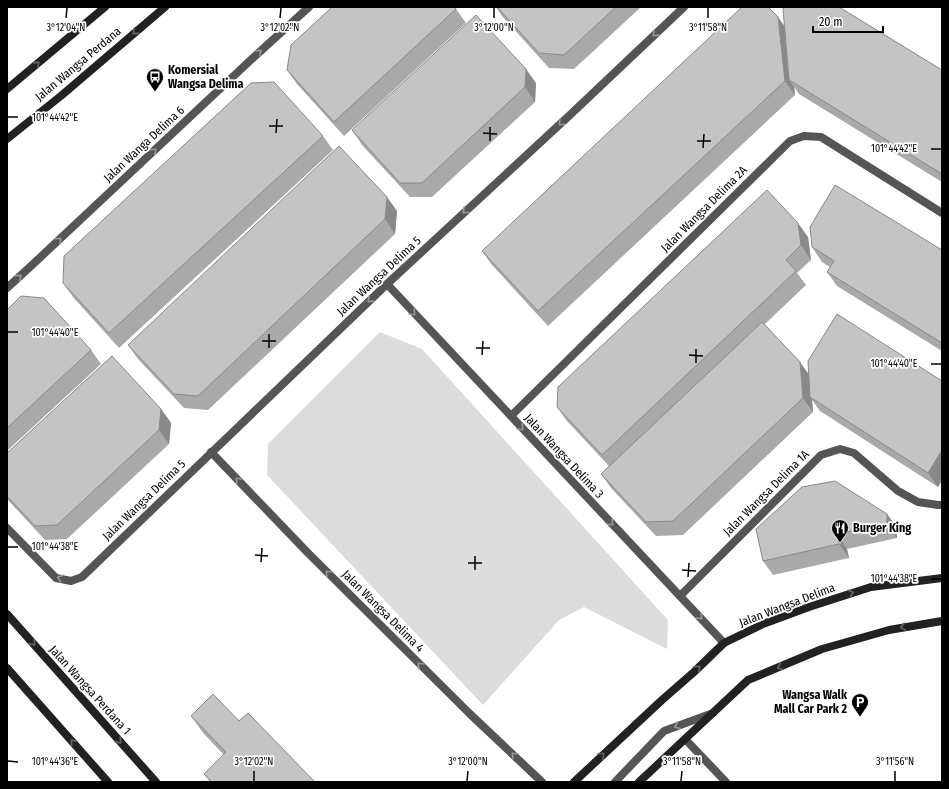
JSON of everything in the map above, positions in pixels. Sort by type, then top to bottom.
[{"type":"street","points":[[7,89],[105,7]]},
{"type":"street","name":"Jalan Wangsa Perdana","points":[[7,139],[165,7]]},
{"type":"street","name":"Jalan Wanga Delima 6","points":[[7,288],[248,62],[309,7]]},
{"type":"street","name":"Jalan Wangsa Delima 5","points":[[7,528],[56,578],[71,581],[82,577],[387,284],[684,7]]},
{"type":"street","name":"Jalan Wangsa Delima 2A","points":[[511,416],[790,141],[804,136],[821,137],[942,213]]},
{"type":"street","name":"Jalan Wangsa Delima 3","points":[[387,284],[724,644]]},
{"type":"street","name":"Jalan Wangsa Delima 1A","points":[[680,596],[821,455],[840,450],[854,453],[898,491],[918,502],[942,505]]},
{"type":"street","name":"Jalan Wangsa Delima 4","points":[[211,452],[319,564],[470,714],[542,782]]},
{"type":"street","name":"Jalan Wangsa Delima","points":[[574,782],[724,644],[770,622],[871,587],[942,578]]},
{"type":"street","name":"Jalan Wangsa Perdana 1","points":[[7,614],[156,782]]},
{"type":"street","points":[[639,782],[748,680],[822,649],[889,630],[942,621]]},
{"type":"street","points":[[7,668],[108,782]]},
{"type":"street","points":[[615,782],[664,731],[713,712]]},
{"type":"street","points":[[685,739],[726,782]]},
{"type":"shaded area","points":[[380,332],[422,349],[668,620],[667,649],[584,607],[559,620],[483,705],[267,475],[268,444]]},
{"type":"building","points":[[332,7],[455,7],[456,9],[334,122],[287,70],[291,45]]},
{"type":"building","points":[[497,7],[616,7],[564,55],[539,53]]},
{"type":"building","points":[[742,7],[768,7],[778,17],[785,81],[538,311],[482,251]]},
{"type":"building","points":[[784,7],[839,7],[942,70],[942,174],[789,80]]},
{"type":"building","points":[[476,15],[526,69],[525,87],[422,183],[400,183],[352,130]]},
{"type":"building","points":[[274,82],[323,136],[109,333],[63,283],[64,256],[251,83]]},
{"type":"building","points":[[339,146],[387,197],[385,219],[198,396],[174,394],[128,345]]},
{"type":"building","points":[[835,185],[942,250],[942,343],[827,272],[834,261],[812,247],[810,227]]},
{"type":"building","points":[[767,190],[798,223],[801,245],[786,260],[796,271],[602,455],[557,407],[558,387]]},
{"type":"building","points":[[21,296],[44,298],[91,350],[7,428],[7,310]]},
{"type":"building","points":[[837,314],[942,381],[942,450],[928,473],[810,397],[808,361]]},
{"type":"building","points":[[762,322],[800,362],[803,398],[673,521],[646,522],[601,474]]},
{"type":"building","points":[[112,356],[161,409],[159,430],[57,525],[35,526],[7,496],[7,453]]},
{"type":"building","points":[[835,481],[887,514],[887,524],[837,534],[839,544],[763,561],[756,529],[802,487]]},
{"type":"building","points":[[213,694],[239,721],[248,713],[315,782],[212,782],[204,774],[226,752],[191,716]]},
{"type":"place","name":"Komersial Wangsa Delima","points":[[155,92]]},
{"type":"place","name":"Burger King","points":[[840,543]]},
{"type":"place","name":"Wangsa Walk Mall Car Park 2","points":[[860,717]]}]
